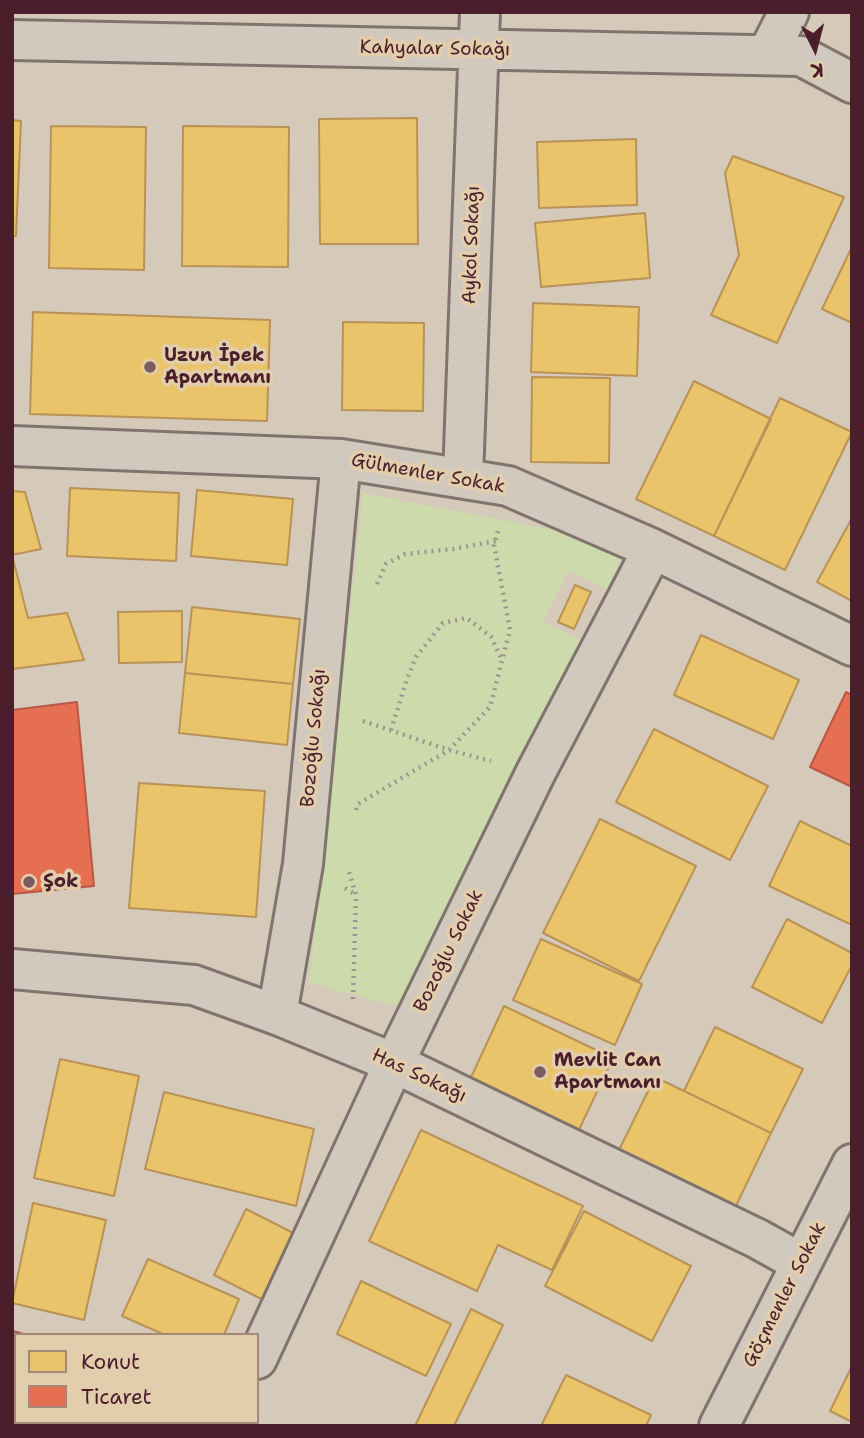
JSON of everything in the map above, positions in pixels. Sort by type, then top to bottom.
[{"type":"street","name":"Aykol Sokağı","points":[[463,478],[480,12]]},
{"type":"street","points":[[767,55],[789,12]]},
{"type":"street","name":"Kahyalar Sokağı","points":[[12,40],[801,56],[852,83]]},
{"type":"street","name":"Gülmenler Sokak","points":[[12,446],[341,459],[508,486],[653,549],[852,646]]},
{"type":"street","name":"Bozoğlu Sokağı","points":[[277,1015],[303,864],[341,459]]},
{"type":"street","name":"Bozoğlu Sokak","points":[[259,1355],[394,1063],[536,772],[653,549]]},
{"type":"street","name":"Has Sokağı","points":[[12,969],[194,985],[277,1015],[394,1063],[801,1262]]},
{"type":"street","name":"Göçmenler Sokak","points":[[719,1426],[852,1164]]},
{"type":"path","points":[[355,816],[358,804],[449,750],[490,707],[510,629],[494,545],[508,486]]},
{"type":"path","points":[[376,587],[386,564],[405,554],[496,541]]},
{"type":"path","points":[[391,730],[416,657],[443,623],[467,618],[491,637],[502,661]]},
{"type":"path","points":[[317,706],[449,750],[536,772]]},
{"type":"path","points":[[347,863],[356,895],[352,1045]]},
{"type":"path","points":[[303,864],[356,895]]},
{"type":"green space","points":[[363,493],[569,533],[623,555],[607,589],[568,571],[543,622],[582,640],[404,1008],[309,983]]},
{"type":"building: Konut","points":[[417,118],[418,244],[320,244],[319,119]]},
{"type":"building: Konut","points":[[12,120],[21,121],[16,236],[12,236]]},
{"type":"building: Konut","points":[[51,126],[146,127],[144,270],[49,268]]},
{"type":"building: Konut","points":[[183,126],[289,127],[288,267],[182,266]]},
{"type":"building: Konut","points":[[636,139],[637,205],[539,208],[537,142]]},
{"type":"building: Konut","points":[[733,156],[844,197],[777,343],[711,315],[739,255],[725,173]]},
{"type":"building: Konut","points":[[645,213],[650,278],[541,287],[535,223]]},
{"type":"building: Konut","points":[[852,247],[852,323],[822,309]]},
{"type":"building: Konut","points":[[533,303],[639,307],[637,376],[531,372]]},
{"type":"building: Konut","name":"Uzun İpek Apartmanı","points":[[33,312],[270,320],[267,421],[30,414]]},
{"type":"building: Konut","points":[[343,322],[424,323],[423,411],[342,410]]},
{"type":"building: Konut","points":[[532,377],[610,378],[609,463],[531,462]]},
{"type":"building: Konut","points":[[694,381],[771,419],[714,536],[636,499]]},
{"type":"building: Konut","points":[[780,398],[852,432],[785,570],[714,536]]},
{"type":"building: Konut","points":[[70,488],[179,493],[176,561],[67,556]]},
{"type":"building: Konut","points":[[197,490],[293,499],[287,565],[191,556]]},
{"type":"building: Konut","points":[[12,491],[25,492],[41,549],[12,555]]},
{"type":"building: Konut","points":[[852,518],[852,601],[817,582]]},
{"type":"building: Konut","points":[[12,555],[28,618],[67,613],[84,660],[12,669]]},
{"type":"building: Konut","points":[[575,585],[591,592],[574,629],[558,622]]},
{"type":"building: Konut","points":[[192,607],[300,619],[293,684],[185,673]]},
{"type":"building: Konut","points":[[182,611],[182,662],[119,663],[118,612]]},
{"type":"building: Konut","points":[[701,635],[799,680],[773,739],[674,695]]},
{"type":"building: Konut","points":[[185,673],[293,684],[287,745],[179,733]]},
{"type":"building: Konut","points":[[654,729],[768,786],[730,860],[616,802]]},
{"type":"building: Konut","points":[[139,783],[265,791],[256,917],[129,908]]},
{"type":"building: Konut","points":[[600,819],[696,866],[639,981],[543,933]]},
{"type":"building: Konut","points":[[800,821],[852,846],[852,925],[769,886]]},
{"type":"building: Konut","points":[[787,919],[852,953],[852,965],[822,1023],[752,987]]},
{"type":"building: Konut","points":[[541,939],[642,984],[615,1045],[513,1000]]},
{"type":"building: Konut","name":"Mevlit Can Apartmanı","points":[[504,1006],[613,1058],[576,1136],[467,1086]]},
{"type":"building: Konut","points":[[715,1027],[803,1069],[771,1133],[684,1091]]},
{"type":"building: Konut","points":[[60,1059],[139,1076],[114,1196],[34,1178]]},
{"type":"building: Konut","points":[[655,1077],[771,1133],[733,1212],[616,1156]]},
{"type":"building: Konut","points":[[164,1092],[314,1129],[296,1206],[145,1169]]},
{"type":"building: Konut","points":[[421,1130],[583,1206],[552,1270],[498,1245],[477,1291],[369,1241]]},
{"type":"building: Konut","points":[[33,1203],[106,1220],[84,1320],[12,1303]]},
{"type":"building: Konut","points":[[246,1209],[315,1244],[283,1310],[214,1275]]},
{"type":"building: Konut","points":[[584,1211],[691,1266],[652,1341],[545,1286]]},
{"type":"building: Konut","points":[[148,1259],[239,1299],[225,1333],[160,1333],[122,1316]]},
{"type":"building: Konut","points":[[361,1281],[451,1324],[426,1376],[337,1334]]},
{"type":"building: Konut","points":[[471,1309],[503,1325],[454,1426],[415,1426]]},
{"type":"building: Konut","points":[[852,1366],[852,1422],[830,1411]]},
{"type":"building: Konut","points":[[566,1375],[651,1415],[646,1426],[542,1424]]},
{"type":"building: Konut","points":[[83,1424],[179,1424],[178,1426],[82,1426]]},
{"type":"building: Ticaret","points":[[846,692],[852,695],[852,787],[810,767]]},
{"type":"building: Ticaret","points":[[77,702],[94,886],[12,894],[12,710]]},
{"type":"building: Ticaret","points":[[13,1331],[20,1333],[14,1333],[12,1416]]},
{"type":"place","name":"Uzun İpek Apartmanı","points":[[150,367]]},
{"type":"place","name":"Şok","points":[[29,882]]},
{"type":"place","name":"Mevlit Can Apartmanı","points":[[540,1072]]}]
